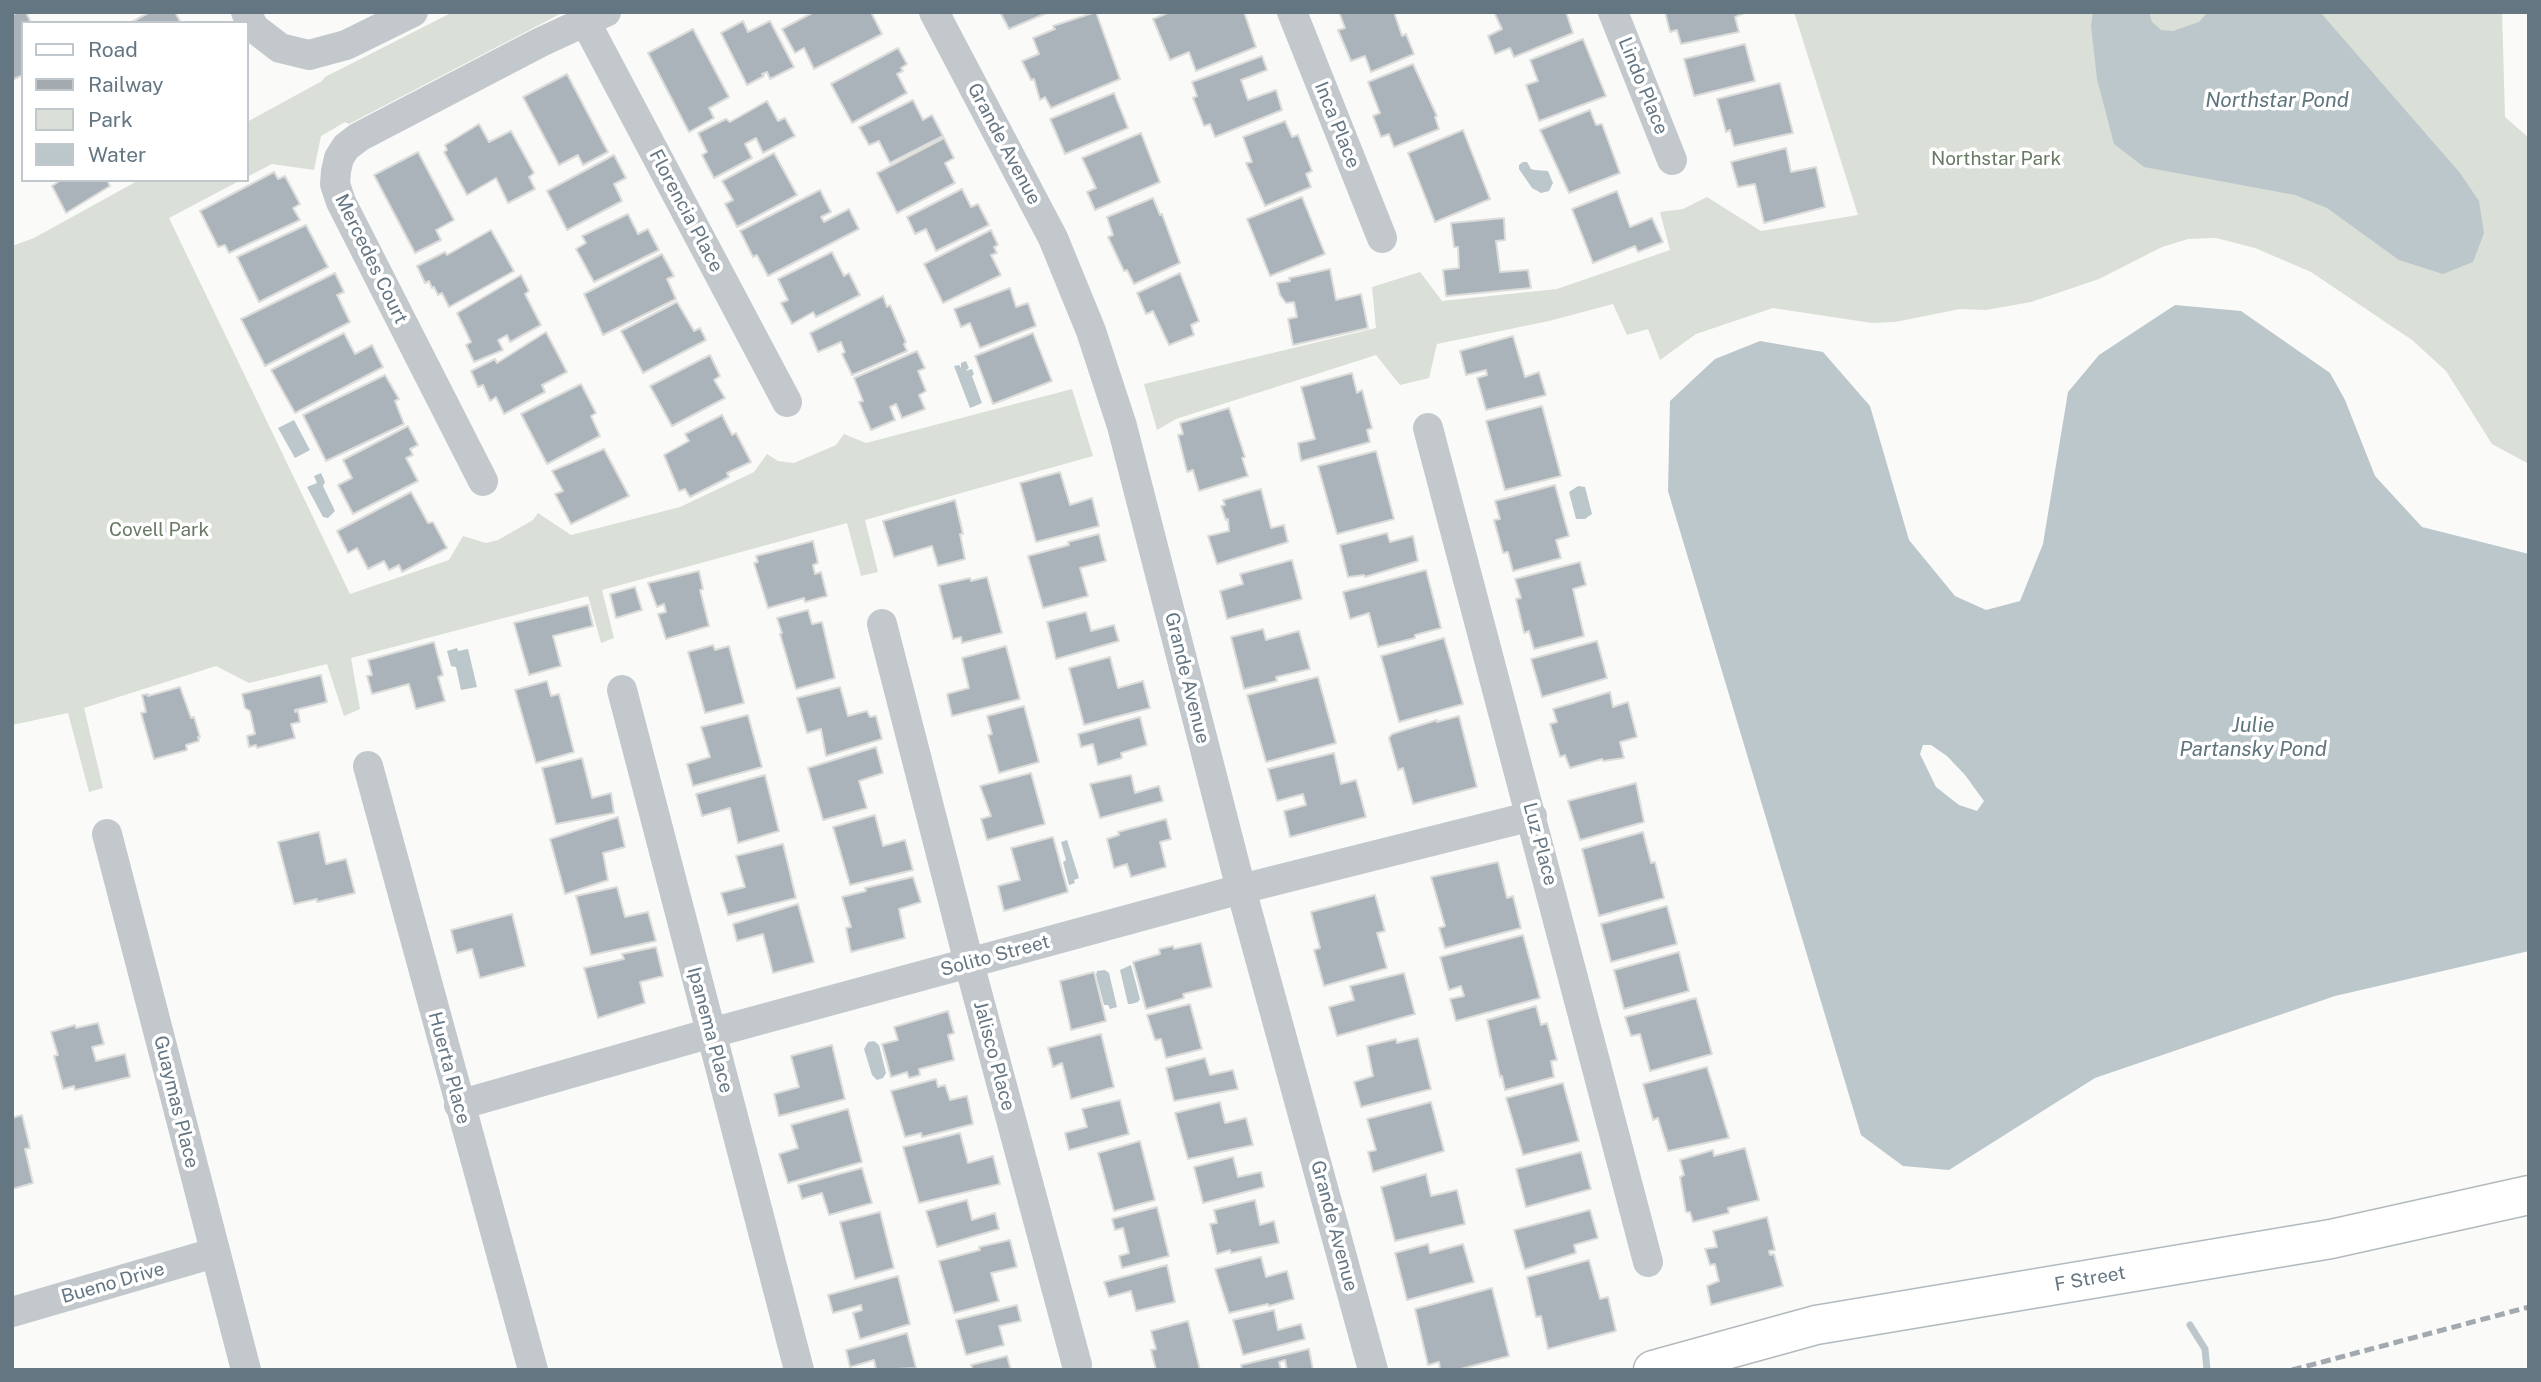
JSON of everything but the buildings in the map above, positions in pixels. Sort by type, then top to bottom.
[{"type":"street","points":[[246,12],[254,28],[280,48],[309,55],[346,45],[413,12]]},
{"type":"street","name":"Grande Avenue","points":[[934,12],[1053,238],[1091,331],[1122,426],[1241,889],[1373,1370]]},
{"type":"street","name":"Inca Place","points":[[1292,12],[1381,238]]},
{"type":"street","name":"Lindo Place","points":[[1613,12],[1672,160]]},
{"type":"street","name":"Florencia Place","points":[[596,17],[787,402]]},
{"type":"street","name":"Mercedes Court","points":[[483,481],[341,202],[335,184],[339,158],[346,147],[359,137],[541,42],[596,17]]},
{"type":"street","name":"Luz Place","points":[[1428,428],[1648,1262]]},
{"type":"street","name":"Jalisco Place","points":[[882,624],[969,963],[1077,1365]]},
{"type":"street","name":"Ipanema Place","points":[[622,690],[799,1370]]},
{"type":"street","name":"Huerta Place","points":[[368,766],[533,1370]]},
{"type":"street","name":"Solito Street","points":[[459,1105],[711,1033],[1241,889],[1532,816]]},
{"type":"street","name":"Guaymas Place","points":[[107,834],[246,1370]]},
{"type":"street","name":"F Street","points":[[1653,1370],[1816,1325],[2331,1239],[2529,1195]]},
{"type":"street","name":"Bueno Drive","points":[[12,1312],[215,1254]]},
{"type":"green space","points":[[453,12],[564,12],[321,136],[314,170],[272,164],[248,176],[248,121],[325,77]]},
{"type":"green space","name":"Northstar Park","points":[[1794,12],[2502,12],[2505,117],[2529,138],[2529,464],[2492,444],[2446,371],[2412,340],[2311,272],[2255,248],[2216,238],[2188,239],[2162,247],[2099,279],[2031,302],[1986,310],[1960,309],[1895,322],[1872,323],[1773,308],[1696,334],[1660,360],[1648,329],[1627,335],[1613,304],[1549,321],[1437,344],[1429,378],[1400,385],[1376,355],[1176,419],[1157,430],[1144,384],[1376,328],[1372,287],[1420,272],[1442,301],[1557,289],[1670,250],[1660,212],[1683,209],[1707,197],[1761,231],[1858,215]]},
{"type":"green space","name":"Covell Park","points":[[135,182],[237,182],[169,218],[350,594],[449,560],[463,536],[486,543],[498,540],[533,520],[538,513],[571,535],[680,507],[754,472],[767,454],[778,461],[794,463],[836,445],[844,434],[866,443],[1072,389],[1093,456],[865,520],[878,572],[861,576],[847,523],[602,590],[614,638],[601,643],[588,596],[351,658],[360,709],[344,716],[327,664],[249,683],[216,666],[84,708],[103,788],[89,792],[68,713],[12,725],[12,246],[34,238]]},
{"type":"water","name":"Northstar Pond","points":[[2093,12],[2149,12],[2152,22],[2161,30],[2173,31],[2199,22],[2208,12],[2320,12],[2460,173],[2479,201],[2484,233],[2473,262],[2443,274],[2399,260],[2327,208],[2295,195],[2144,167],[2114,144],[2097,79],[2091,25]]},
{"type":"water","points":[[1523,162],[1527,162],[1531,169],[1548,171],[1553,183],[1549,191],[1541,193],[1532,188],[1519,169]]},
{"type":"water","name":"Julie Partansky Pond","points":[[2175,305],[2241,311],[2330,373],[2345,400],[2375,476],[2422,527],[2529,554],[2529,951],[2335,996],[2095,1078],[1949,1170],[1903,1166],[1861,1135],[1668,491],[1670,401],[1715,359],[1760,341],[1823,352],[1870,406],[1909,540],[1955,596],[1986,610],[2020,601],[2043,544],[2068,392],[2099,355]],"holes":[[[1923,745],[1931,745],[1947,756],[1965,775],[1984,801],[1977,811],[1959,805],[1936,787],[1920,754]]]},
{"type":"water","points":[[966,361],[969,368],[965,371],[972,369],[982,403],[970,408],[954,366],[959,365],[961,368],[961,363]]},
{"type":"water","points":[[294,420],[310,450],[295,458],[278,428]]},
{"type":"water","points":[[321,473],[325,482],[323,486],[335,511],[328,518],[323,517],[307,487],[317,483],[314,476]]},
{"type":"water","points":[[1578,486],[1585,487],[1592,514],[1585,519],[1576,519],[1569,492]]},
{"type":"water","points":[[457,648],[458,651],[468,649],[477,687],[461,690],[456,667],[451,666],[447,651]]},
{"type":"water","points":[[1067,840],[1079,878],[1069,885],[1061,842]]},
{"type":"water","points":[[1131,965],[1140,999],[1128,1004],[1120,970]]},
{"type":"water","points":[[1105,970],[1109,973],[1117,1007],[1110,1009],[1108,1005],[1104,1005],[1096,975],[1097,971]]},
{"type":"water","points":[[874,1041],[879,1045],[886,1073],[883,1078],[877,1080],[872,1075],[864,1049],[868,1042]]},
{"type":"waterway","points":[[2190,1325],[2205,1349],[2207,1370]]},
{"type":"railway","points":[[2292,1370],[2529,1307]]}]
